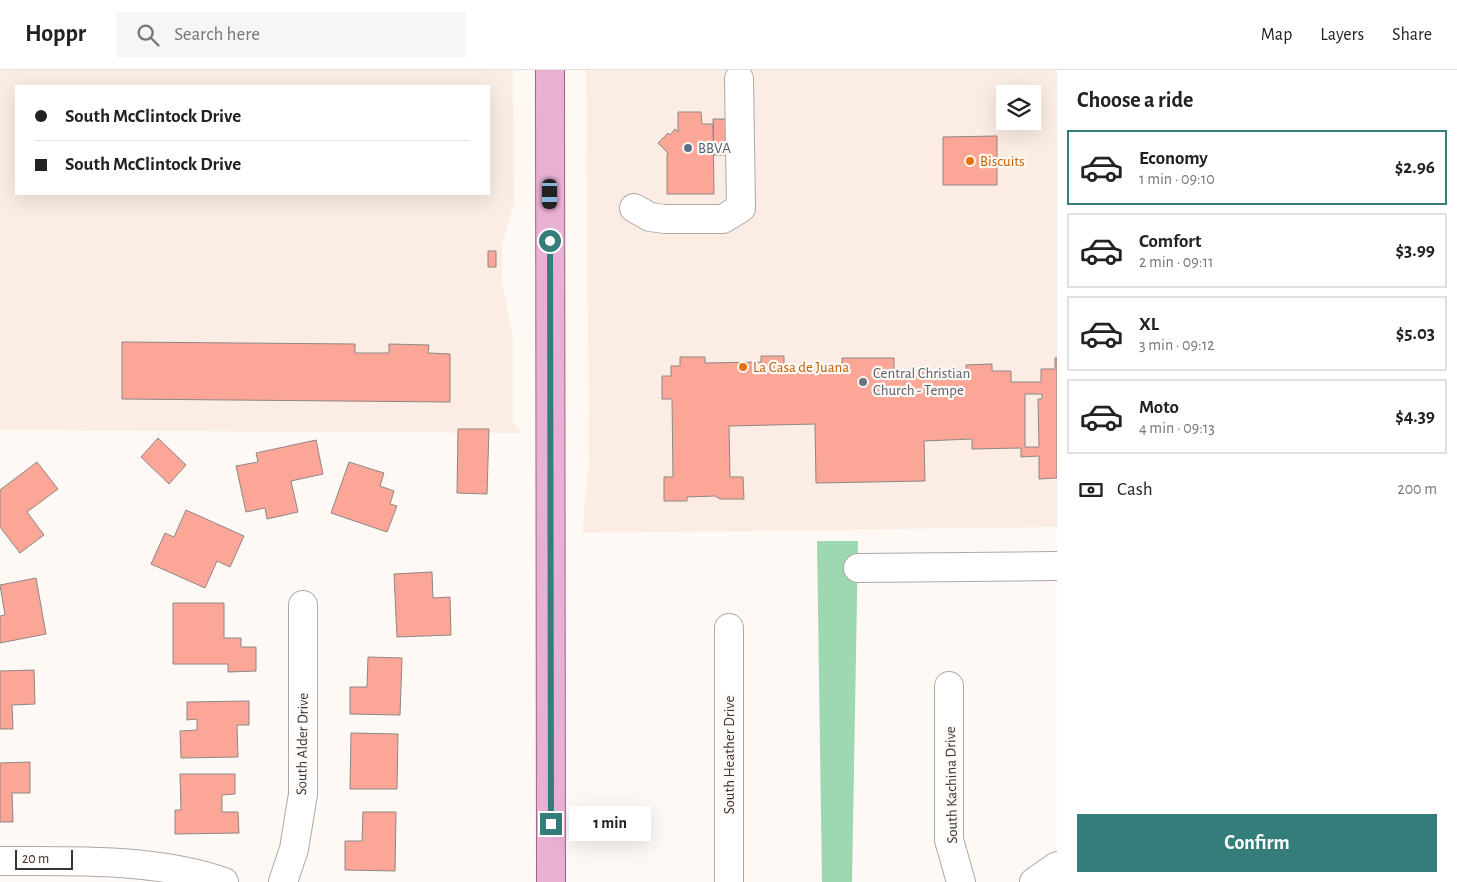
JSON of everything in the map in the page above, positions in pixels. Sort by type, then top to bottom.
[{"type":"main road","points":[[550,70],[552,882]]},
{"type":"street","points":[[634,208],[650,218],[723,218],[720,212],[729,79]]},
{"type":"street","points":[[858,568],[1057,566]]},
{"type":"street","name":"South Alder Drive","points":[[283,882],[294,849],[303,794],[303,605]]},
{"type":"street","name":"South Heather Drive","points":[[729,628],[729,882]]},
{"type":"street","name":"South Kachina Drive","points":[[949,686],[949,840],[961,882]]},
{"type":"street","points":[[0,861],[88,861],[164,867],[224,882]]},
{"type":"street","points":[[1034,882],[1057,866]]},
{"type":"shaded area","points":[[0,70],[513,70],[514,203],[502,245],[502,284],[513,336],[513,422],[522,433],[0,430]]},
{"type":"shaded area","points":[[586,70],[1057,70],[1057,527],[582,533],[589,463]]},
{"type":"green space","points":[[817,541],[858,541],[852,882],[822,882]]},
{"type":"building","name":"BBVA","points":[[678,112],[701,112],[702,124],[713,124],[714,194],[667,194],[668,153],[658,143],[675,129],[678,132]]},
{"type":"building","points":[[713,119],[745,119],[745,155],[714,155]]},
{"type":"building","name":"Biscuits","points":[[997,136],[997,185],[943,185],[943,137]]},
{"type":"building","points":[[488,251],[496,251],[496,267],[488,267]]},
{"type":"building","points":[[122,342],[355,344],[355,353],[389,353],[389,344],[429,345],[428,353],[450,354],[450,402],[122,399]]},
{"type":"building","points":[[761,356],[784,356],[784,370],[842,370],[842,358],[894,358],[894,371],[966,370],[966,365],[992,364],[992,371],[1011,371],[1011,382],[1041,382],[1041,369],[1055,369],[1055,358],[1057,358],[1057,478],[1039,479],[1039,456],[1021,457],[1021,448],[972,449],[972,439],[924,441],[925,481],[816,483],[815,424],[729,426],[730,477],[743,477],[744,499],[720,499],[715,496],[687,497],[687,501],[664,501],[664,477],[673,477],[672,399],[662,399],[662,376],[671,376],[671,366],[680,366],[680,357],[705,357],[705,363],[761,362]],"holes":[[[1025,394],[1042,394],[1042,399],[1038,399],[1039,447],[1025,447]]]},
{"type":"building","points":[[458,429],[489,429],[487,494],[457,493]]},
{"type":"building","points":[[158,438],[186,465],[169,484],[141,457]]},
{"type":"building","points":[[316,440],[323,474],[291,481],[298,512],[267,519],[265,508],[246,512],[236,466],[258,462],[256,453]]},
{"type":"building","points":[[37,462],[58,489],[27,512],[44,535],[20,553],[0,527],[0,490]]},
{"type":"building","points":[[349,462],[384,473],[380,486],[394,491],[390,504],[397,506],[387,532],[331,513]]},
{"type":"building","points":[[186,510],[244,536],[230,567],[217,561],[205,588],[151,564],[165,533],[174,537]]},
{"type":"building","points":[[432,572],[433,598],[450,597],[451,635],[397,637],[394,574]]},
{"type":"building","points":[[36,578],[46,634],[0,643],[0,616],[5,615],[0,585]]},
{"type":"building","points":[[173,603],[224,603],[224,638],[241,638],[241,647],[256,647],[256,671],[228,672],[228,664],[173,664]]},
{"type":"building","points":[[368,657],[402,658],[400,715],[350,714],[350,687],[367,687]]},
{"type":"building","points":[[34,670],[35,704],[12,705],[13,729],[0,729],[0,671]]},
{"type":"building","points":[[249,701],[249,725],[237,725],[238,757],[181,758],[180,731],[197,730],[197,719],[187,720],[187,702]]},
{"type":"building","points":[[351,733],[398,734],[397,789],[350,789]]},
{"type":"building","points":[[30,762],[30,793],[12,793],[13,822],[0,822],[0,763]]},
{"type":"building","points":[[180,774],[235,774],[235,794],[222,795],[222,812],[238,812],[239,833],[175,834],[175,810],[181,810]]},
{"type":"building","points":[[363,812],[396,812],[395,871],[345,870],[345,841],[362,841]]},
{"type":"place","name":"BBVA","points":[[688,148]]},
{"type":"place","name":"Biscuits","points":[[970,161]]},
{"type":"place","name":"La Casa de Juana","points":[[743,367]]},
{"type":"place","name":"Central Christian Church - Tempe","points":[[863,382]]},
{"type":"route","points":[[550,241],[551,824]]}]
